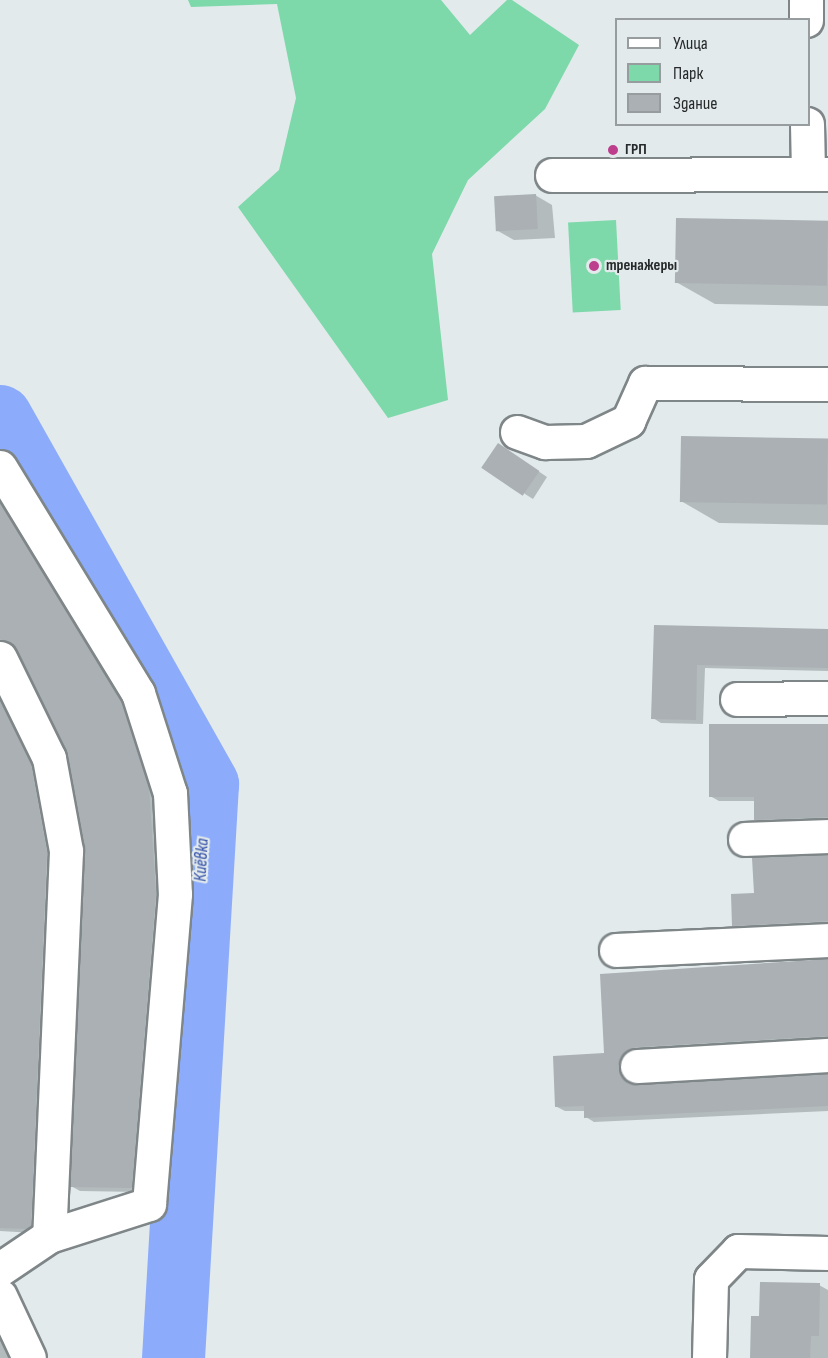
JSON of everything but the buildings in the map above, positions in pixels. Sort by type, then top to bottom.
[{"type":"lane","points":[[806,0],[806,18]]},
{"type":"lane","points":[[552,175],[818,174],[807,126]]},
{"type":"lane","points":[[517,432],[545,442],[586,441],[628,421],[645,383],[828,384]]},
{"type":"lane","points":[[0,467],[138,693],[170,793],[175,894],[149,1203],[50,1236],[0,1269]]},
{"type":"lane","points":[[0,658],[49,758],[66,851],[50,1236]]},
{"type":"lane","points":[[737,699],[828,698]]},
{"type":"lane","points":[[745,839],[828,836]]},
{"type":"lane","points":[[616,950],[828,940]]},
{"type":"lane","points":[[637,1066],[828,1055]]},
{"type":"lane","points":[[709,1358],[711,1279],[738,1251],[828,1254]]},
{"type":"lane","points":[[0,1296],[28,1358]]},
{"type":"green space","points":[[188,0],[441,0],[470,35],[507,0],[512,0],[579,45],[545,109],[468,180],[432,254],[448,400],[388,418],[238,207],[279,170],[296,98],[277,4],[191,7]]},
{"type":"green space","name":"тренажеры","points":[[616,220],[621,310],[573,312],[568,223]]},
{"type":"waterway","name":"Киёвка","points":[[0,416],[207,784],[173,1358]]},
{"type":"place","name":"ГРП","points":[[613,150]]},
{"type":"place","name":"тренажеры","points":[[594,266]]}]
